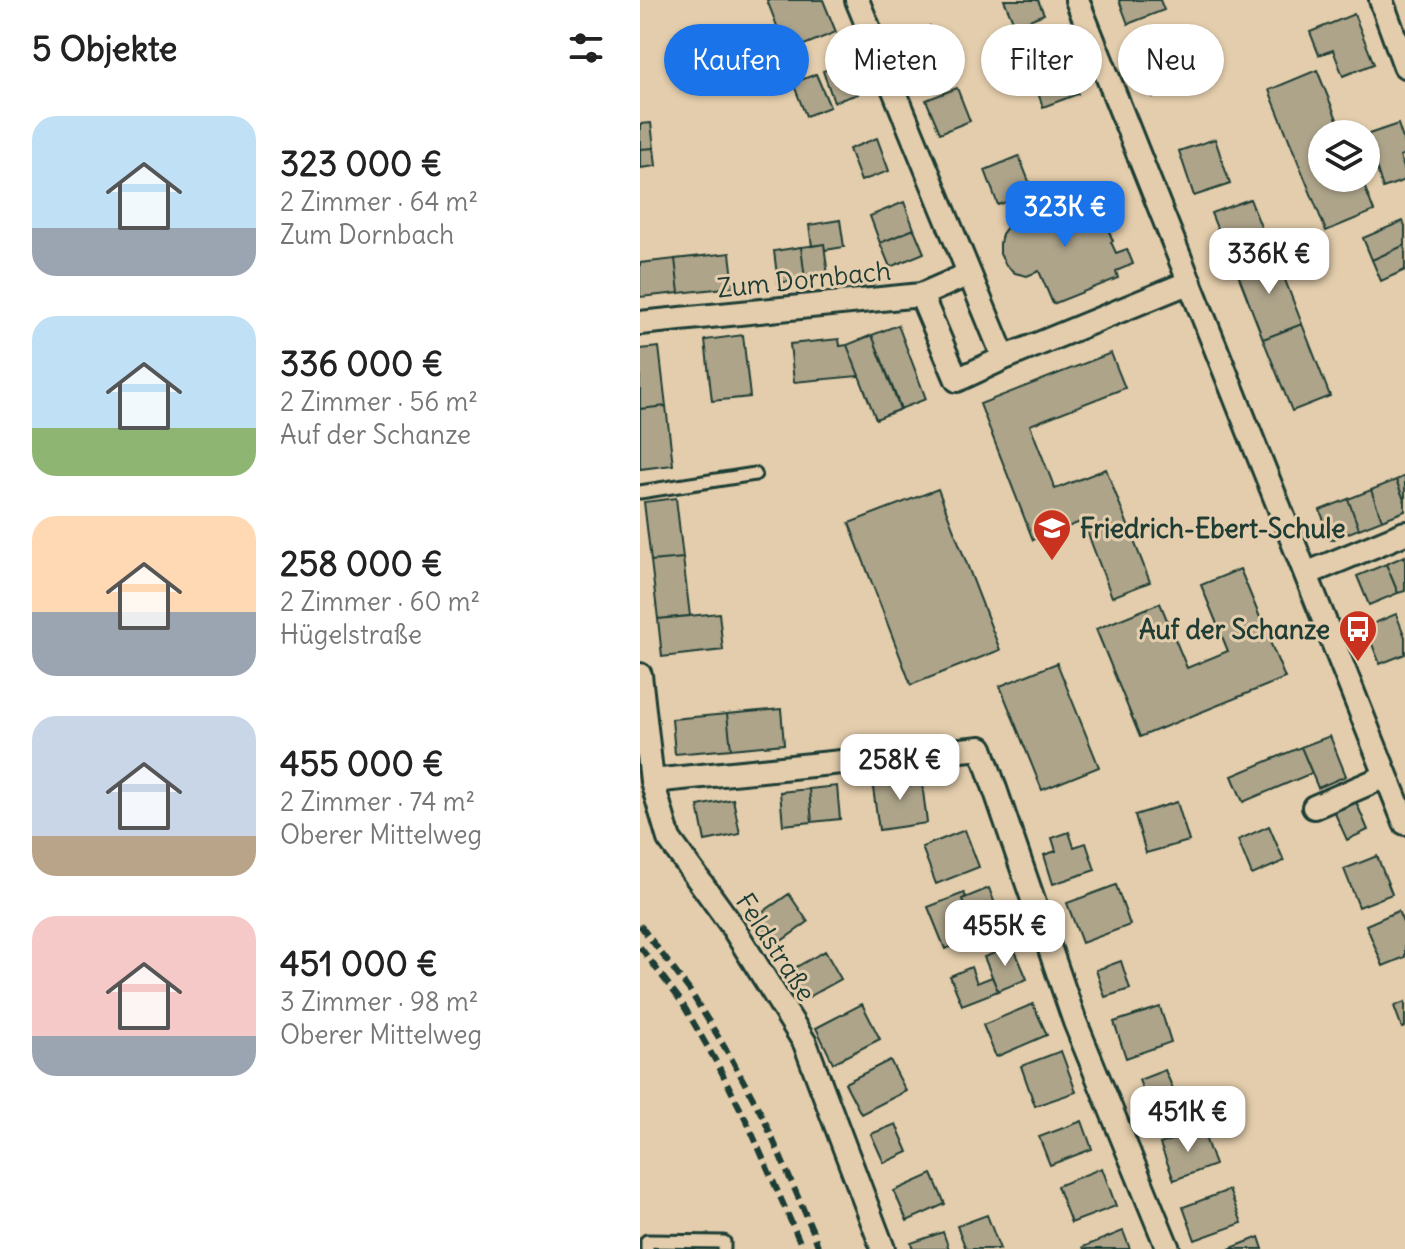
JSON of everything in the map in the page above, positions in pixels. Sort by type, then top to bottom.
[{"type":"street","points":[[857,0],[1004,358]]},
{"type":"street","points":[[1077,0],[1405,823]]},
{"type":"street","points":[[1381,0],[1405,66]]},
{"type":"street","name":"Zum Dornbach","points":[[640,323],[921,295],[969,274]]},
{"type":"street","points":[[921,295],[957,380],[1190,282]]},
{"type":"street","points":[[1306,574],[1405,533]]},
{"type":"street","name":"Feldstraße","points":[[640,675],[652,781],[669,839],[730,923],[805,1043],[883,1249]]},
{"type":"street","points":[[652,781],[981,748],[1075,1022],[1168,1249]]},
{"type":"street","points":[[1314,807],[1386,776]]},
{"type":"lane","points":[[640,492],[755,474]]},
{"type":"lane","points":[[647,1249],[647,1241],[724,1242],[724,1249]]},
{"type":"building","points":[[767,0],[823,0],[833,24],[825,24],[825,36],[809,43],[809,24],[776,24]]},
{"type":"building","points":[[1004,0],[1038,0],[1044,14],[1014,24]]},
{"type":"building","points":[[1119,0],[1160,0],[1164,10],[1128,24]]},
{"type":"building","points":[[1354,14],[1374,64],[1343,76],[1333,50],[1319,55],[1310,32]]},
{"type":"building","points":[[1317,70],[1337,120],[1308,120],[1308,186],[1269,90]]},
{"type":"building","points":[[816,74],[830,107],[806,116],[798,96],[809,96],[809,77]]},
{"type":"building","points":[[832,96],[852,96],[834,102]]},
{"type":"building","points":[[936,96],[960,96],[970,121],[940,133],[926,100]]},
{"type":"building","points":[[1039,96],[1073,96],[1043,107]]},
{"type":"building","points":[[651,123],[654,148],[640,149],[640,124]]},
{"type":"building","points":[[1398,124],[1405,145],[1405,154],[1400,156],[1405,180],[1383,188],[1380,179],[1380,130]]},
{"type":"building","points":[[877,138],[889,171],[861,181],[849,149]]},
{"type":"building","points":[[1215,139],[1230,184],[1194,196],[1179,151]]},
{"type":"building","points":[[654,148],[656,166],[640,168],[640,149]]},
{"type":"building","points":[[1019,156],[1033,192],[998,205],[985,170]]},
{"type":"building","points":[[1093,192],[1116,253],[1127,249],[1133,264],[1116,271],[1118,278],[1053,304],[1039,271],[1027,276],[1015,273],[1006,265],[1000,254],[1002,234],[1007,227]]},
{"type":"building","points":[[1310,192],[1367,192],[1374,211],[1326,231]]},
{"type":"building","points":[[1250,199],[1265,237],[1226,251],[1211,213]]},
{"type":"building","points":[[904,202],[914,229],[880,243],[870,216]]},
{"type":"building","points":[[840,220],[844,247],[825,250],[824,244],[812,246],[809,225]]},
{"type":"building","points":[[1403,221],[1405,245],[1372,260],[1363,238]]},
{"type":"building","points":[[914,229],[924,253],[890,267],[880,243]]},
{"type":"building","points":[[824,244],[828,276],[805,279],[801,247]]},
{"type":"building","points":[[1405,245],[1405,270],[1381,281],[1372,260]]},
{"type":"building","points":[[801,247],[805,279],[778,283],[774,251]]},
{"type":"building","points":[[730,253],[734,287],[679,293],[675,259]]},
{"type":"building","points":[[1275,254],[1302,324],[1263,339],[1236,269]]},
{"type":"building","points":[[675,259],[679,293],[640,297],[640,263]]},
{"type":"building","points":[[1302,324],[1330,396],[1292,411],[1263,339]]},
{"type":"building","points":[[898,325],[926,399],[900,409],[872,335]]},
{"type":"building","points":[[743,335],[750,397],[712,401],[705,340]]},
{"type":"building","points":[[872,335],[901,409],[876,419],[847,345]]},
{"type":"building","points":[[839,339],[840,346],[847,345],[859,376],[794,382],[790,344]]},
{"type":"building","points":[[659,347],[666,406],[640,409],[640,349]]},
{"type":"building","name":"Friedrich-Ebert-Schule","points":[[1111,353],[1125,388],[1030,425],[1055,489],[1106,469],[1150,582],[1112,597],[1083,521],[1033,540],[980,404]]},
{"type":"building","points":[[666,406],[673,465],[640,469],[640,409]]},
{"type":"building","points":[[1405,476],[1405,502],[1396,480]]},
{"type":"building","points":[[1396,480],[1405,502],[1405,511],[1382,520],[1371,490]]},
{"type":"building","points":[[938,489],[1000,650],[911,685],[849,523]]},
{"type":"building","points":[[1371,490],[1382,520],[1359,529],[1348,499]]},
{"type":"building","points":[[676,498],[683,558],[651,561],[644,502]]},
{"type":"building","points":[[1348,499],[1359,529],[1331,540],[1320,510]]},
{"type":"building","points":[[1405,556],[1405,591],[1398,593],[1386,564]]},
{"type":"building","points":[[683,558],[690,616],[658,619],[651,561]]},
{"type":"building","points":[[1386,564],[1398,593],[1369,605],[1357,576]]},
{"type":"building","points":[[1240,569],[1285,678],[1140,737],[1096,629],[1160,603],[1187,668],[1228,651],[1201,585]]},
{"type":"building","points":[[719,613],[723,650],[662,657],[658,619]]},
{"type":"building","points":[[1396,614],[1405,637],[1405,654],[1380,664],[1365,627]]},
{"type":"building","points":[[1057,663],[1099,767],[1042,790],[1000,686]]},
{"type":"building","points":[[781,709],[784,744],[731,749],[727,714]]},
{"type":"building","points":[[727,714],[731,749],[675,754],[672,719]]},
{"type":"building","points":[[1330,736],[1346,776],[1318,788],[1301,747]]},
{"type":"building","points":[[1301,747],[1312,773],[1243,802],[1232,776]]},
{"type":"building","points":[[921,775],[927,823],[879,830],[872,781]]},
{"type":"building","points":[[837,786],[840,819],[812,822],[809,789]]},
{"type":"building","points":[[809,789],[812,822],[783,825],[780,792]]},
{"type":"building","points":[[1354,797],[1368,830],[1347,840],[1332,807]]},
{"type":"building","points":[[733,799],[740,834],[705,841],[698,806]]},
{"type":"building","points":[[1177,802],[1189,841],[1146,853],[1135,815]]},
{"type":"building","points":[[1269,826],[1284,861],[1252,875],[1238,840]]},
{"type":"building","points":[[965,830],[979,867],[936,884],[922,847]]},
{"type":"building","points":[[1069,832],[1074,847],[1086,843],[1095,870],[1053,884],[1044,855],[1056,851],[1052,838]]},
{"type":"building","points":[[1377,856],[1392,894],[1359,907],[1344,869]]},
{"type":"building","points":[[1116,885],[1130,925],[1082,943],[1067,903]]},
{"type":"building","points":[[989,888],[1001,920],[973,930],[962,899]]},
{"type":"building","points":[[964,893],[966,897],[962,899],[973,930],[978,928],[981,935],[945,949],[928,907]]},
{"type":"building","points":[[789,894],[808,922],[770,949],[751,920]]},
{"type":"building","points":[[1398,911],[1405,927],[1405,957],[1383,966],[1366,925]]},
{"type":"building","points":[[1013,946],[1027,979],[998,991],[984,957]]},
{"type":"building","points":[[825,951],[841,979],[800,1002],[784,974]]},
{"type":"building","points":[[1121,961],[1130,989],[1105,997],[1096,970]]},
{"type":"building","points":[[971,967],[977,983],[992,977],[998,991],[962,1005],[950,976]]},
{"type":"building","points":[[1405,1002],[1405,1027],[1402,1028],[1394,1006]]},
{"type":"building","points":[[862,1004],[880,1039],[833,1063],[816,1028]]},
{"type":"building","points":[[1033,1004],[1047,1035],[996,1057],[983,1025]]},
{"type":"building","points":[[1160,1007],[1171,1042],[1126,1058],[1114,1022]]},
{"type":"building","points":[[1061,1051],[1076,1092],[1035,1106],[1021,1066]]},
{"type":"building","points":[[890,1060],[906,1091],[861,1114],[845,1083]]},
{"type":"building","points":[[1165,1070],[1179,1103],[1152,1113],[1139,1080]]},
{"type":"building","points":[[1082,1121],[1092,1149],[1050,1165],[1039,1137]]},
{"type":"building","points":[[896,1124],[908,1152],[884,1163],[871,1134]]},
{"type":"building","points":[[1202,1129],[1215,1165],[1174,1180],[1160,1144]]},
{"type":"building","points":[[1102,1168],[1116,1206],[1071,1223],[1057,1186]]},
{"type":"building","points":[[932,1174],[945,1204],[907,1221],[894,1191]]},
{"type":"building","points":[[1229,1190],[1242,1223],[1195,1240],[1183,1207]]},
{"type":"building","points":[[987,1215],[1000,1249],[966,1249],[957,1226]]},
{"type":"building","points":[[1123,1231],[1130,1249],[1083,1247]]},
{"type":"building","points":[[943,1232],[949,1249],[913,1249],[911,1243]]},
{"type":"building","points":[[1259,1237],[1263,1249],[1229,1249]]},
{"type":"railway","points":[[640,925],[690,991],[730,1056],[763,1117],[819,1249]]},
{"type":"railway","points":[[640,947],[681,1001],[718,1065],[748,1124],[803,1249]]},
{"type":"place","name":"Friedrich-Ebert-Schule","points":[[1052,562]]},
{"type":"place","name":"Auf der Schanze","points":[[1358,663]]}]
